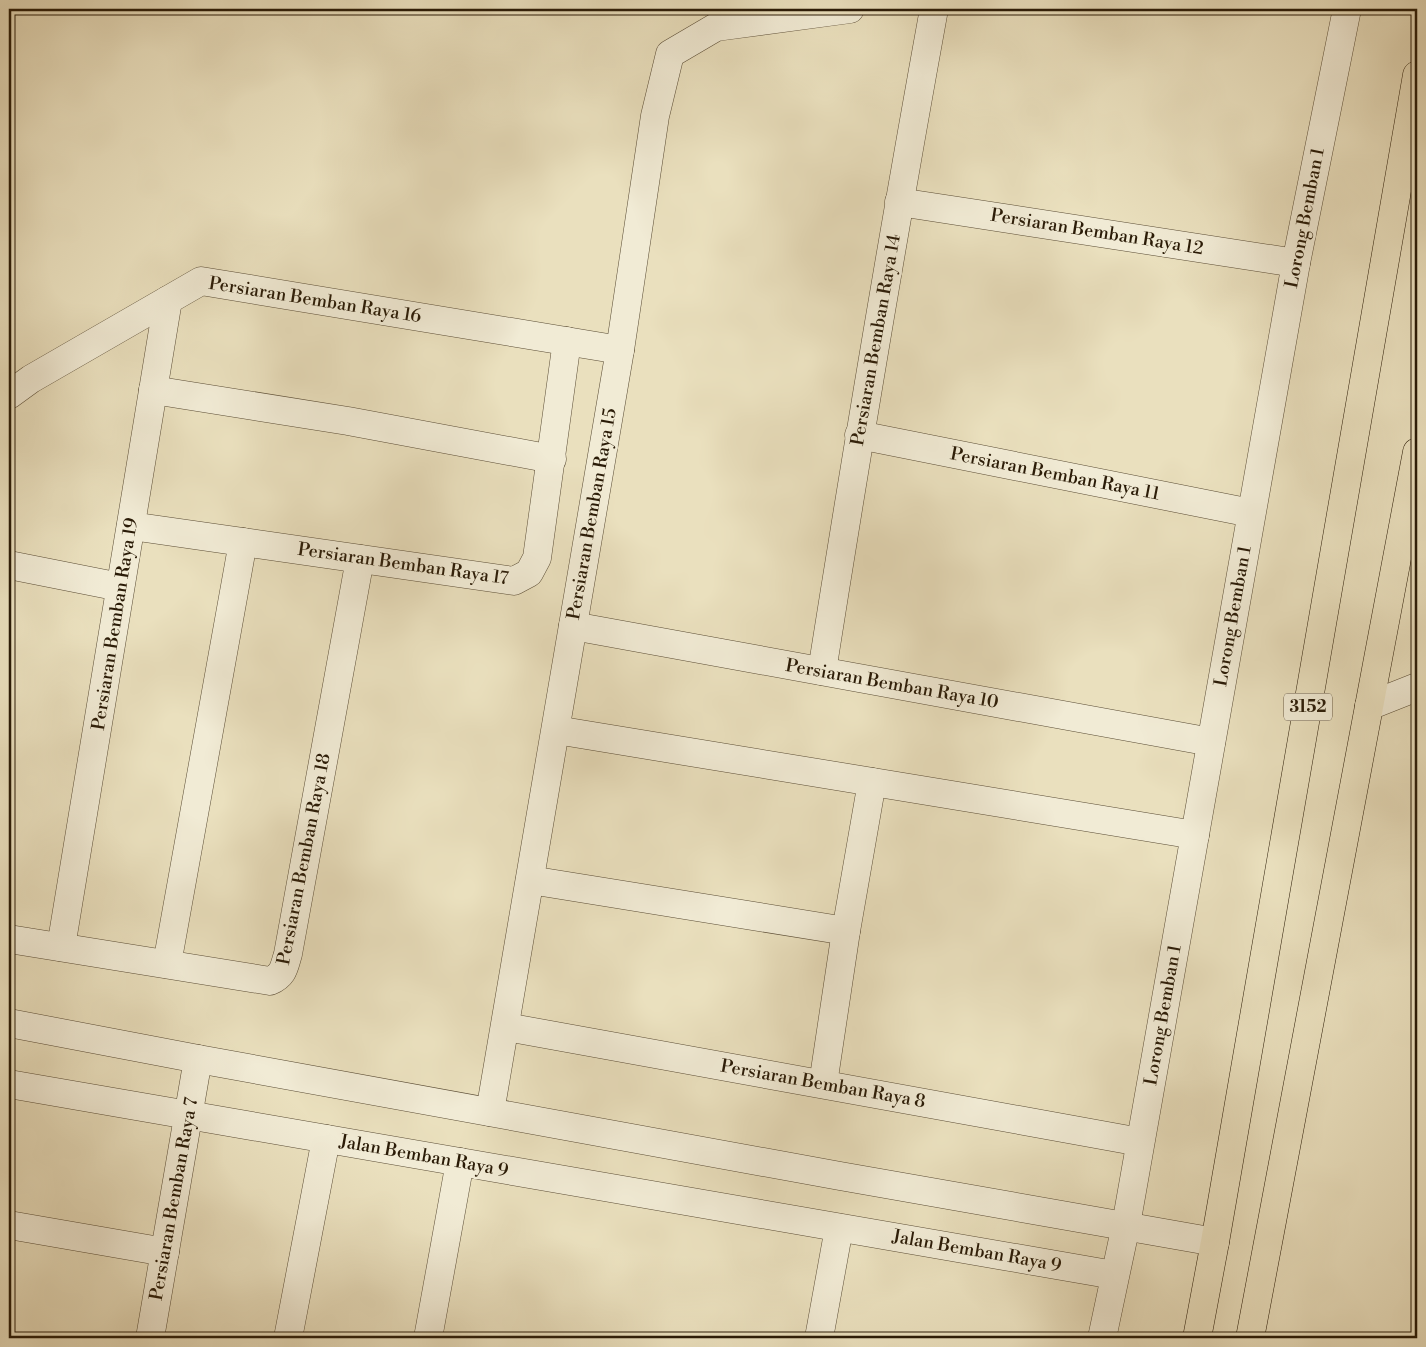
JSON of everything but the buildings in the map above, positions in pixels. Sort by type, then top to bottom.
[{"type":"main road","name":"3152","points":[[1197,1338],[1417,75]]},
{"type":"main road","points":[[1250,1338],[1417,452]]},
{"type":"street","name":"Persiaran Bemban Raya 15","points":[[490,1112],[620,350],[655,116],[670,54],[716,27],[850,9]]},
{"type":"street","name":"Persiaran Bemban Raya 14","points":[[822,671],[859,435],[934,9]]},
{"type":"street","name":"Lorong Bemban 1","points":[[1102,1338],[1126,1225],[1250,513],[1296,263],[1347,9]]},
{"type":"street","name":"Persiaran Bemban Raya 12","points":[[899,202],[1296,263]]},
{"type":"street","name":"Persiaran Bemban Raya 16","points":[[9,395],[31,379],[201,281],[620,350]]},
{"type":"street","name":"Persiaran Bemban Raya 19","points":[[61,947],[168,300]]},
{"type":"street","name":"Persiaran Bemban Raya 17","points":[[131,526],[514,581],[529,573],[537,558],[567,341]]},
{"type":"street","points":[[153,390],[348,421],[552,459]]},
{"type":"street","name":"Persiaran Bemban Raya 11","points":[[859,435],[1250,513]]},
{"type":"street","points":[[167,964],[244,542]]},
{"type":"street","name":"Persiaran Bemban Raya 18","points":[[9,939],[270,981],[278,978],[283,970],[288,954],[360,559]]},
{"type":"street","points":[[9,565],[120,587]]},
{"type":"street","name":"Persiaran Bemban Raya 10","points":[[573,626],[1211,742]]},
{"type":"street","points":[[1369,706],[1417,687]]},
{"type":"street","points":[[556,730],[1195,835]]},
{"type":"street","points":[[823,1084],[846,931],[872,782]]},
{"type":"street","points":[[530,880],[846,931]]},
{"type":"street","points":[[9,1023],[198,1060],[1215,1242]]},
{"type":"street","name":"Persiaran Bemban Raya 8","points":[[506,1027],[1140,1142]]},
{"type":"street","name":"Persiaran Bemban Raya 7","points":[[150,1338],[198,1060]]},
{"type":"street","name":"Jalan Bemban Raya 9","points":[[9,1084],[1114,1275]]},
{"type":"street","points":[[288,1338],[326,1138]]},
{"type":"street","points":[[428,1338],[460,1162]]},
{"type":"street","points":[[9,1225],[165,1252]]},
{"type":"street","points":[[818,1338],[840,1228]]}]
